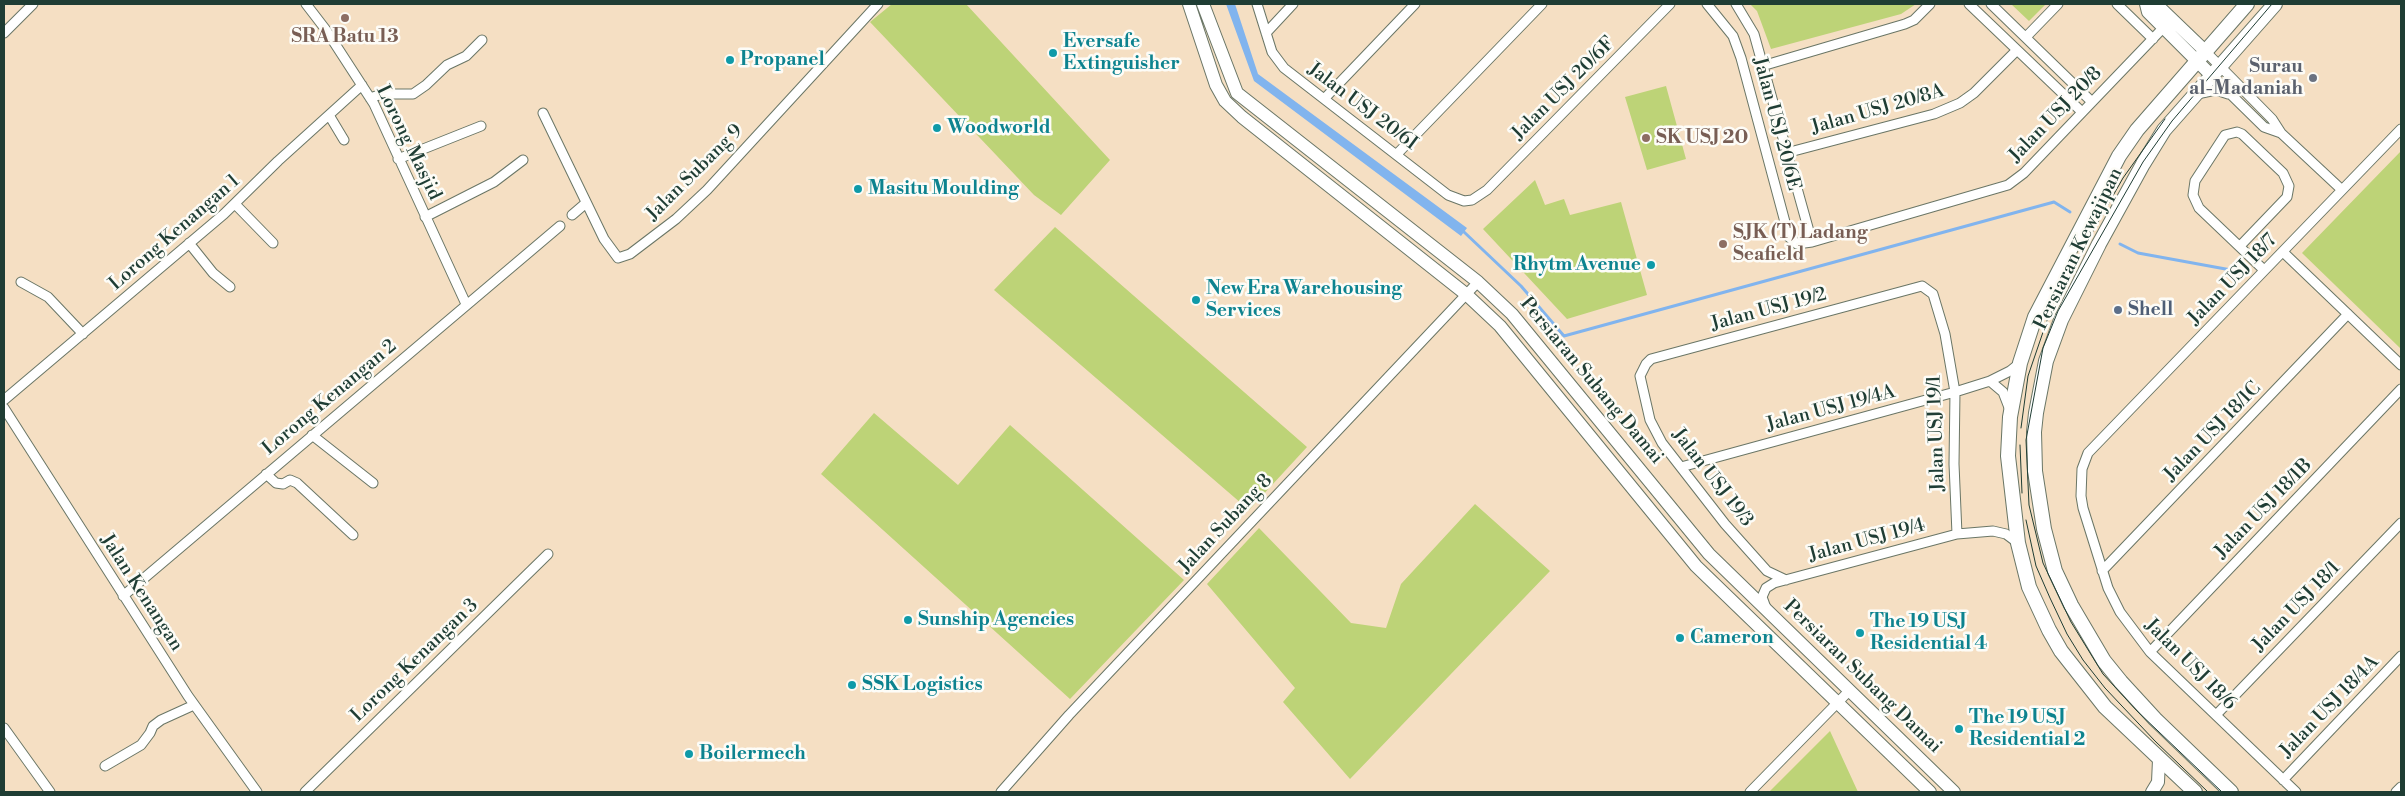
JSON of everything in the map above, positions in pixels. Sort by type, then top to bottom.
[{"type":"main road","name":"Persiaran Kewajipan","points":[[2195,792],[2105,707],[2061,651],[2029,587],[2018,543],[2008,456],[2010,418],[2020,363],[2035,317],[2119,156],[2137,130],[2247,4]]},
{"type":"main road","name":"Persiaran Kewajipan","points":[[2231,792],[2155,719],[2121,682],[2096,649],[2070,605],[2056,571],[2044,529],[2035,471],[2034,432],[2046,361],[2061,320],[2143,164],[2164,130],[2275,4]]},
{"type":"street","points":[[4,33],[33,4]]},
{"type":"street","name":"Lorong Masjid","points":[[306,4],[370,98],[466,304]]},
{"type":"street","name":"Jalan Subang 9","points":[[543,113],[604,239],[618,258],[630,254],[647,243],[707,190],[878,4]]},
{"type":"street","name":"Persiaran Subang Damai","points":[[1189,4],[1216,85],[1226,101],[1249,123],[1467,295],[1500,326],[1696,566],[1930,792]]},
{"type":"street","name":"Persiaran Subang Damai","points":[[1203,4],[1230,79],[1237,93],[1478,282],[1512,314],[1709,554],[1954,792]]},
{"type":"street","name":"Jalan USJ 20/6I","points":[[1257,4],[1272,52],[1284,68],[1457,199],[1472,200],[1480,196]]},
{"type":"street","points":[[1266,33],[1293,4]]},
{"type":"street","points":[[1325,98],[1415,4]]},
{"type":"street","points":[[1397,154],[1542,4]]},
{"type":"street","name":"Jalan USJ 20/6F","points":[[1480,196],[1670,4]]},
{"type":"street","name":"Jalan USJ 20/6E","points":[[1707,4],[1733,36],[1741,58],[1789,237],[1798,244],[1812,242]]},
{"type":"street","points":[[1736,4],[1754,34],[1812,242]]},
{"type":"street","points":[[1762,66],[1905,24],[1914,20],[1930,4]]},
{"type":"street","points":[[1969,4],[2082,112]]},
{"type":"street","points":[[1991,4],[2092,102]]},
{"type":"street","points":[[2026,38],[2058,4]]},
{"type":"street","points":[[2117,4],[2153,38]]},
{"type":"street","points":[[2146,4],[2148,12],[2164,28],[2201,56]]},
{"type":"street","points":[[2156,4],[2201,56],[2272,118],[2281,133],[2342,190]]},
{"type":"street","name":"Jalan USJ 20/8","points":[[1812,242],[2008,185],[2024,173],[2164,28]]},
{"type":"street","points":[[370,98],[382,94],[414,94],[447,65],[466,56],[482,40]]},
{"type":"street","name":"Jalan USJ 20/8A","points":[[1786,152],[1934,114],[1960,103],[1978,89],[2017,50]]},
{"type":"street","points":[[2216,71],[2232,96],[2264,127],[2281,133]]},
{"type":"street","name":"Lorong Kenangan 1","points":[[4,400],[235,204],[278,161],[362,85]]},
{"type":"street","points":[[2195,96],[2202,92],[2216,90],[2232,96]]},
{"type":"street","points":[[330,115],[344,140]]},
{"type":"street","points":[[398,159],[481,126]]},
{"type":"street","name":"Jalan USJ 18/7","points":[[2088,453],[2401,129]]},
{"type":"street","points":[[2240,246],[2287,197],[2289,186],[2283,173],[2242,134],[2236,132],[2225,136],[2195,180],[2192,195],[2199,208],[2264,270]]},
{"type":"street","points":[[425,217],[494,182],[523,160]]},
{"type":"street","points":[[572,215],[586,203]]},
{"type":"street","points":[[235,204],[273,243]]},
{"type":"street","name":"Lorong Kenangan 2","points":[[123,596],[560,226]]},
{"type":"street","points":[[189,243],[213,273],[230,286]]},
{"type":"street","points":[[2283,252],[2401,365]]},
{"type":"street","points":[[21,282],[48,297],[83,334]]},
{"type":"street","name":"Jalan Subang 8","points":[[1001,792],[1069,714],[1478,282]]},
{"type":"street","name":"Jalan USJ 19/1","points":[[1916,287],[1922,286],[1933,294],[1945,334],[1956,392],[1954,464],[1957,534]]},
{"type":"street","name":"Jalan USJ 19/2","points":[[1640,376],[1651,359],[1916,287]]},
{"type":"street","name":"Jalan USJ 18/1C","points":[[2102,571],[2348,314]]},
{"type":"street","name":"Jalan USJ 19/4A","points":[[1681,467],[1956,392],[1990,380],[2020,363]]},
{"type":"street","name":"Jalan USJ 19/3","points":[[1640,376],[1650,420],[1662,443],[1725,524],[1767,571],[1786,580]]},
{"type":"street","points":[[1990,380],[2003,392],[2009,404],[2010,418]]},
{"type":"street","name":"Jalan USJ 18/1B","points":[[2150,652],[2401,389]]},
{"type":"street","name":"Jalan Kenangan","points":[[4,408],[194,705],[257,792]]},
{"type":"street","points":[[312,435],[373,483]]},
{"type":"street","name":"Jalan USJ 18/6","points":[[2088,453],[2082,469],[2081,496],[2102,571],[2120,612],[2150,652],[2296,792]]},
{"type":"street","points":[[266,474],[276,483],[283,484],[290,480],[297,482],[353,535]]},
{"type":"street","name":"Jalan USJ 18/1","points":[[2216,715],[2401,523]]},
{"type":"street","name":"Jalan USJ 19/4","points":[[1770,613],[1762,601],[1766,588],[1786,580],[1957,534],[1993,531],[2006,534],[2018,543]]},
{"type":"street","name":"Lorong Kenangan 3","points":[[305,792],[548,554]]},
{"type":"street","name":"Jalan USJ 18/4A","points":[[2283,780],[2401,656]]},
{"type":"street","points":[[1750,792],[1849,691]]},
{"type":"street","points":[[105,766],[141,745],[153,726],[160,720],[194,705]]},
{"type":"street","points":[[4,728],[50,792]]},
{"type":"street","points":[[2152,792],[2158,782],[2159,760]]},
{"type":"street","points":[[2396,792],[2401,787]]},
{"type":"green space","points":[[892,4],[966,4],[1110,160],[1061,215],[1034,195],[870,22]]},
{"type":"green space","points":[[1750,4],[1916,4],[1901,14],[1771,49],[1757,11]]},
{"type":"green space","points":[[2011,4],[2046,4],[2029,21]]},
{"type":"green space","points":[[1666,86],[1686,159],[1647,170],[1625,97]]},
{"type":"green space","points":[[2401,151],[2401,349],[2302,253]]},
{"type":"green space","points":[[1535,180],[1545,205],[1564,199],[1570,215],[1621,202],[1647,295],[1567,319],[1483,229]]},
{"type":"green space","points":[[1055,227],[1307,447],[1249,510],[994,290]]},
{"type":"green space","points":[[874,413],[958,485],[1010,425],[1184,580],[1070,699],[821,474]]},
{"type":"green space","points":[[1475,504],[1550,571],[1350,779],[1283,702],[1295,688],[1207,584],[1259,528],[1351,623],[1386,628],[1401,584]]},
{"type":"green space","points":[[1830,731],[1858,792],[1769,792]]},
{"type":"water","points":[[1226,4],[1235,4],[1258,74],[1467,228],[1461,236],[1254,81]]},
{"type":"waterway","points":[[1464,232],[1521,286],[1564,336],[2054,202],[2070,212]]},
{"type":"waterway","points":[[2120,244],[2138,253],[2242,272]]},
{"type":"tram line","points":[[2222,792],[2137,711],[2103,674],[2071,622],[2043,563],[2029,505],[2026,440],[2043,348],[2058,311],[2143,162],[2172,121],[2272,4]]},
{"type":"tram line","points":[[2021,428],[2028,376],[2054,300],[2123,178],[2165,119]]},
{"type":"tram line","points":[[2020,445],[2022,493]]},
{"type":"tram line","points":[[2026,520],[2036,566],[2067,634],[2083,660],[2105,688],[2155,741],[2208,792]]},
{"type":"place","name":"SRA Batu 13","points":[[345,18]]},
{"type":"place","name":"Eversafe Extinguisher","points":[[1053,53]]},
{"type":"place","name":"Propanel","points":[[730,60]]},
{"type":"place","name":"Surau al-Madaniah","points":[[2313,78]]},
{"type":"place","name":"Woodworld","points":[[937,128]]},
{"type":"place","name":"SK USJ 20","points":[[1646,138]]},
{"type":"place","name":"Masitu Moulding","points":[[858,189]]},
{"type":"place","name":"SJK (T) Ladang Seafield","points":[[1723,244]]},
{"type":"place","name":"Rhytm Avenue","points":[[1651,265]]},
{"type":"place","name":"New Era Warehousing Services","points":[[1196,300]]},
{"type":"place","name":"Shell","points":[[2118,310]]},
{"type":"place","name":"Sunship Agencies","points":[[908,620]]},
{"type":"place","name":"The 19 USJ Residential 4","points":[[1860,633]]},
{"type":"place","name":"Cameron","points":[[1680,638]]},
{"type":"place","name":"SSK Logistics","points":[[852,685]]},
{"type":"place","name":"The 19 USJ Residential 2","points":[[1959,729]]},
{"type":"place","name":"Boilermech","points":[[689,754]]}]
